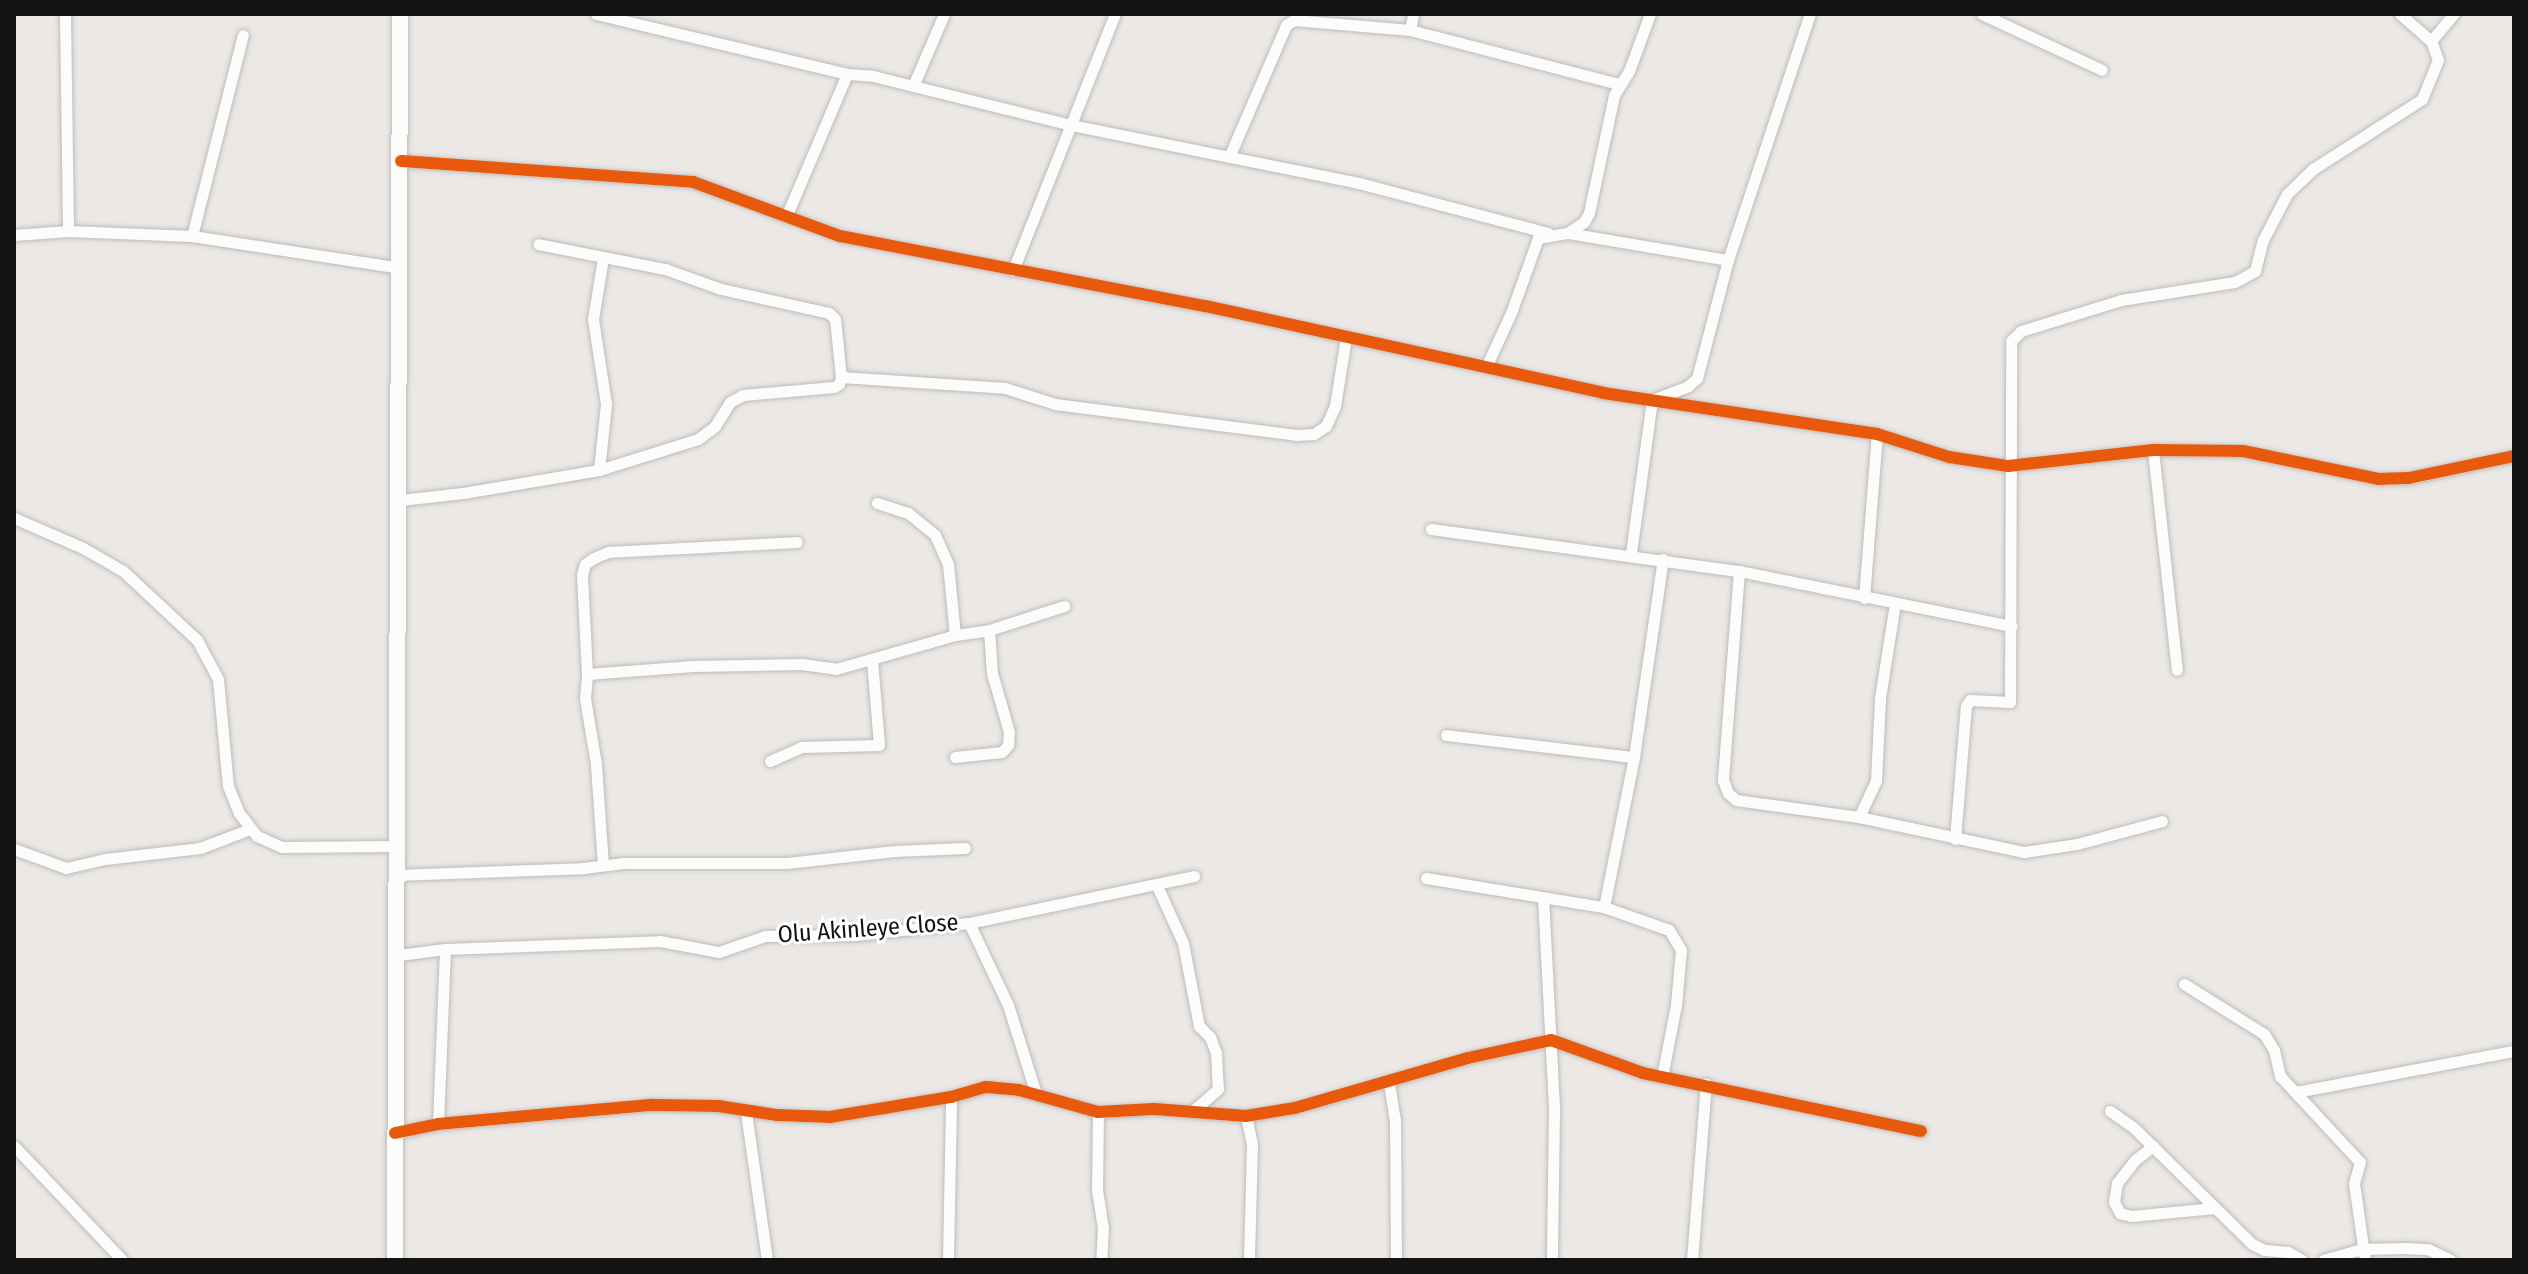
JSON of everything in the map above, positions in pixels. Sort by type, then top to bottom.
[{"type":"main road","points":[[395,1260],[401,500],[400,14]]},
{"type":"street","points":[[65,14],[68,231]]},
{"type":"street","points":[[596,14],[1071,125],[1359,183],[1548,233],[1567,233],[1728,260]]},
{"type":"street","points":[[913,86],[944,14]]},
{"type":"street","points":[[1013,270],[1115,14]]},
{"type":"street","points":[[1410,30],[1413,14]]},
{"type":"street","points":[[1567,233],[1584,222],[1593,202],[1619,84],[1629,71],[1650,14]]},
{"type":"street","points":[[1652,400],[1697,378],[1728,260],[1810,14]]},
{"type":"street","points":[[1982,14],[2102,70]]},
{"type":"street","points":[[1955,839],[1966,706],[1970,700],[2010,702],[2008,466],[2011,341],[2021,331],[2121,300],[2245,279],[2255,271],[2263,240],[2287,194],[2313,169],[2422,99],[2438,60],[2431,41],[2400,14]]},
{"type":"street","points":[[2431,41],[2454,14]]},
{"type":"street","points":[[1229,157],[1286,25],[1300,16],[1410,30],[1619,84]]},
{"type":"street","points":[[192,236],[243,35]]},
{"type":"street","points":[[786,217],[847,74]]},
{"type":"street","points":[[401,161],[693,182],[840,236],[1652,400],[1877,434],[1949,457],[2008,466],[2153,450],[2243,451],[2378,479],[2409,478],[2514,456]]},
{"type":"street","points":[[14,235],[68,231],[192,236],[400,268]]},
{"type":"street","points":[[1486,367],[1511,313],[1538,238],[1548,233]]},
{"type":"street","points":[[401,500],[599,470],[698,439],[715,426],[730,402],[743,395],[834,387],[841,377],[835,319],[829,313],[721,289],[665,269],[538,244]]},
{"type":"street","points":[[599,470],[606,404],[593,319],[603,258]]},
{"type":"street","points":[[841,377],[1005,388],[1055,404],[1296,435],[1314,434],[1326,426],[1335,406],[1346,337]]},
{"type":"street","points":[[1631,553],[1652,400]]},
{"type":"street","points":[[1864,598],[1877,434]]},
{"type":"street","points":[[2153,450],[2177,670]]},
{"type":"street","points":[[877,503],[908,513],[935,535],[948,564],[955,635]]},
{"type":"street","points":[[14,518],[83,548],[123,571],[197,640],[218,679],[228,786],[250,829],[267,843],[282,847],[397,846]]},
{"type":"street","points":[[1431,529],[1631,553],[1739,571],[2011,626]]},
{"type":"street","points":[[603,865],[596,764],[585,698],[587,674],[582,575],[585,564],[608,552],[797,542]]},
{"type":"street","points":[[1604,907],[1634,757],[1663,559]]},
{"type":"street","points":[[1739,571],[1723,780],[1728,793],[1736,800],[1859,817],[2024,852],[2077,844],[2162,821]]},
{"type":"street","points":[[1859,817],[1876,781],[1880,698],[1895,603]]},
{"type":"street","points":[[587,674],[693,666],[802,664],[836,669],[955,635],[989,630],[1064,606]]},
{"type":"street","points":[[955,757],[1002,752],[1008,745],[1009,732],[992,673],[989,630]]},
{"type":"street","points":[[770,761],[801,747],[879,745],[872,659]]},
{"type":"street","points":[[1446,735],[1634,757]]},
{"type":"street","points":[[14,849],[66,868],[105,859],[200,848],[250,829]]},
{"type":"street","points":[[396,875],[603,865],[787,863],[894,851],[965,848]]},
{"type":"street","name":"Olu Akinleye Close","points":[[399,955],[445,949],[660,941],[719,952],[765,936],[855,935],[969,923],[1029,908],[1157,886],[1194,876]]},
{"type":"street","points":[[1426,878],[1604,907],[1669,930],[1681,950],[1676,1005],[1662,1077]]},
{"type":"street","points":[[1157,886],[1183,943],[1199,1026],[1210,1037],[1216,1053],[1218,1089],[1192,1112]]},
{"type":"street","points":[[1543,897],[1551,1040],[1552,1260]]},
{"type":"street","points":[[969,923],[1008,1005],[1036,1094]]},
{"type":"street","points":[[438,1124],[445,949]]},
{"type":"street","points":[[2184,984],[2264,1034],[2274,1050],[2280,1076],[2360,1162],[2354,1183],[2363,1255]]},
{"type":"street","points":[[395,1133],[438,1124],[653,1105],[718,1106],[746,1112],[830,1117],[951,1097],[986,1087],[1036,1094],[1098,1112],[1154,1109],[1246,1116],[1295,1108],[1468,1058],[1551,1040],[1662,1077],[1921,1131]]},
{"type":"street","points":[[2296,1092],[2514,1051]]},
{"type":"street","points":[[1389,1083],[1395,1119],[1396,1260]]},
{"type":"street","points":[[1692,1260],[1706,1084]]},
{"type":"street","points":[[948,1260],[951,1097]]},
{"type":"street","points":[[2110,1111],[2153,1146],[2252,1244],[2265,1250],[2288,1252],[2302,1260]]},
{"type":"street","points":[[746,1112],[767,1260]]},
{"type":"street","points":[[1098,1112],[1097,1190],[1103,1227],[1101,1260]]},
{"type":"street","points":[[1246,1116],[1252,1144],[1249,1260]]},
{"type":"street","points":[[2153,1146],[2135,1160],[2117,1183],[2114,1202],[2120,1213],[2131,1216],[2215,1208]]},
{"type":"street","points":[[16,1150],[122,1260]]},
{"type":"street","points":[[2323,1260],[2428,1249],[2451,1260]]},
{"type":"cycle path","points":[[401,161],[693,182],[840,236],[1205,306],[1603,393],[1877,434],[1949,457],[2008,466],[2153,450],[2243,451],[2378,479],[2409,478],[2514,456]]},
{"type":"cycle path","points":[[395,1133],[438,1124],[653,1105],[718,1106],[777,1115],[830,1117],[951,1097],[986,1087],[1019,1090],[1098,1112],[1154,1109],[1246,1116],[1295,1108],[1468,1058],[1551,1040],[1643,1073],[1921,1131]]}]
